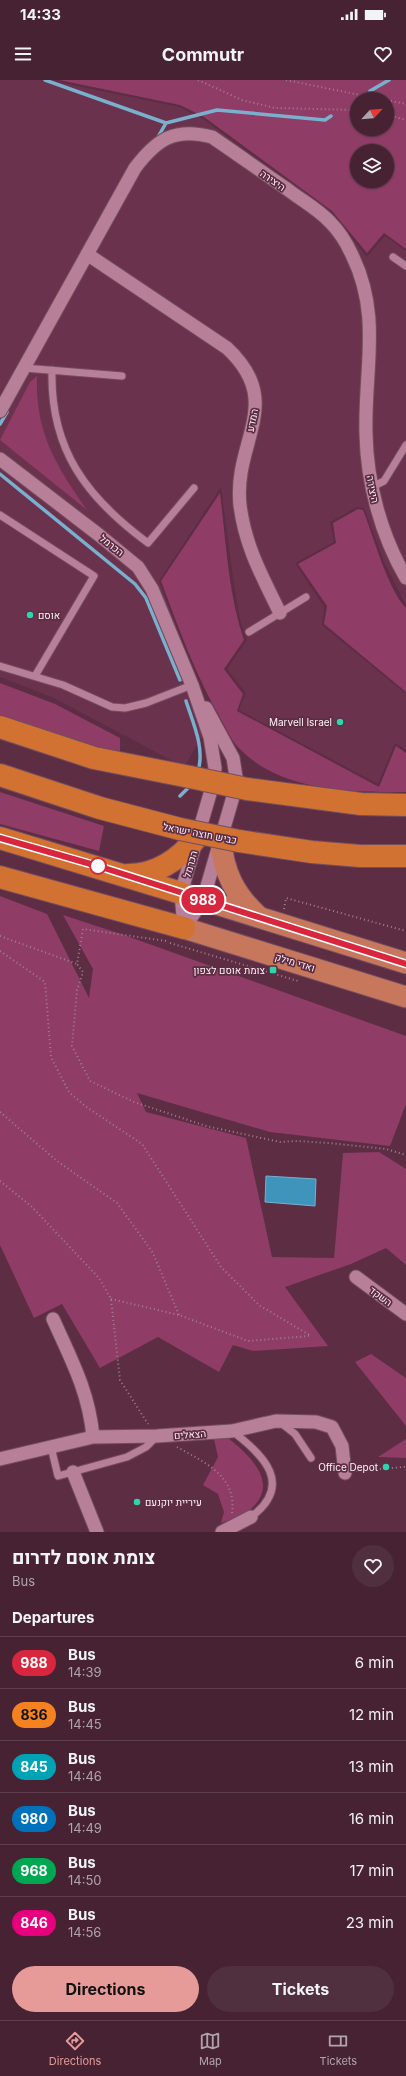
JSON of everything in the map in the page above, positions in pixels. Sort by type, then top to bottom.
[{"type":"highway","points":[[0,727],[94,758],[247,789],[361,804],[406,805]]},
{"type":"highway","name":"כביש חוצה ישראל","points":[[0,775],[100,808],[189,833],[230,841],[360,856],[406,856]]},
{"type":"highway","points":[[126,875],[137,875],[158,869],[184,852],[189,833]]},
{"type":"highway","points":[[0,838],[126,875],[181,893]]},
{"type":"highway","points":[[0,877],[184,928]]},
{"type":"main road","points":[[230,841],[225,868],[230,882],[249,908],[260,918]]},
{"type":"main road","points":[[181,893],[406,964]]},
{"type":"main road","name":"ואדי מילק","points":[[184,928],[406,997]]},
{"type":"street","name":"היצירה","points":[[0,411],[135,168],[147,152],[160,142],[176,134],[196,132],[212,137],[331,222],[347,245],[358,267],[368,300],[370,316],[366,434],[372,487],[382,526],[406,578]]},
{"type":"street","name":"המדע","points":[[87,254],[227,348],[241,362],[251,377],[255,390],[256,408],[242,466],[240,503],[244,534],[280,613]]},
{"type":"street","name":"הכרמל","points":[[0,459],[138,567],[152,589],[192,686],[210,737],[215,777],[189,833],[181,893],[184,928]]},
{"type":"street","name":"הכרמל","points":[[184,928],[204,900],[230,841],[237,771],[228,746],[192,686]]},
{"type":"street","name":"השקד","points":[[356,1277],[406,1314]]},
{"type":"street","points":[[53,1319],[86,1396],[91,1413],[93,1436]]},
{"type":"street","name":"הצאלים","points":[[0,1459],[93,1436],[157,1436],[232,1432],[276,1421],[316,1422],[332,1427],[342,1446],[345,1473]]},
{"type":"street","points":[[73,1472],[97,1532]]},
{"type":"street","points":[[226,1530],[251,1517]]},
{"type":"lane","points":[[393,257],[406,266]]},
{"type":"lane","points":[[24,368],[122,376]]},
{"type":"lane","points":[[52,370],[51,392],[62,442],[76,470],[97,499],[122,524],[148,543],[194,488]]},
{"type":"lane","points":[[372,487],[384,481],[405,450]]},
{"type":"lane","points":[[0,515],[94,576],[35,676]]},
{"type":"lane","points":[[249,632],[306,597]]},
{"type":"lane","points":[[0,666],[63,685],[112,707],[125,708],[146,703],[192,686]]},
{"type":"lane","points":[[276,1421],[287,1426],[295,1434],[311,1458]]},
{"type":"lane","points":[[232,1432],[250,1445],[265,1461],[271,1476],[271,1493],[264,1508],[251,1517]]},
{"type":"lane","points":[[51,1447],[58,1476],[127,1457],[146,1448],[157,1436]]},
{"type":"path","points":[[198,80],[242,100],[274,108],[350,110]]},
{"type":"path","points":[[286,80],[350,93]]},
{"type":"path","points":[[394,101],[406,104]]},
{"type":"path","points":[[394,117],[406,120]]},
{"type":"path","points":[[284,910],[286,898],[406,931]]},
{"type":"path","points":[[77,964],[83,929],[166,942]]},
{"type":"path","points":[[0,936],[77,964],[83,972],[76,990],[72,1046],[90,1081],[134,1102],[206,1126],[280,1142],[298,1141],[329,1143],[386,1149],[406,1155]]},
{"type":"path","points":[[0,951],[45,982],[51,1057],[69,1092],[85,1106],[142,1144],[221,1267],[259,1305],[311,1336],[248,1341],[179,1314],[111,1299]]},
{"type":"path","points":[[0,1112],[57,1160],[117,1203],[153,1254],[179,1314]]},
{"type":"path","points":[[0,1181],[31,1206],[99,1278],[111,1299],[120,1380],[157,1436],[212,1466],[220,1473],[227,1484],[231,1497],[232,1511],[226,1530]]},
{"type":"path","points":[[345,1473],[386,1467],[406,1468]]},
{"type":"shaded area","points":[[0,80],[48,80],[179,107],[203,119],[331,213],[367,257],[385,236],[406,251],[406,605],[384,562],[364,508],[357,507],[330,522],[334,542],[295,563],[324,607],[322,625],[406,694],[406,750],[395,743],[378,784],[239,710],[246,693],[227,669],[247,640],[240,620],[221,487],[159,581],[212,720],[184,767],[52,697],[0,677]]},
{"type":"shaded area","points":[[59,80],[406,80],[406,249],[384,233],[367,253],[332,211],[204,117],[180,105]]},
{"type":"shaded area","points":[[37,376],[37,396],[40,414],[50,448],[57,463],[87,510],[0,440],[30,382]]},
{"type":"shaded area","points":[[220,493],[234,604],[244,640],[224,669],[243,694],[237,711],[379,787],[396,746],[406,753],[406,792],[363,792],[340,790],[318,787],[296,781],[275,774],[256,763],[237,746],[232,739],[196,670],[161,581]]},
{"type":"shaded area","points":[[358,509],[363,510],[387,575],[399,599],[406,608],[406,692],[324,624],[327,606],[298,564],[336,543],[333,523]]},
{"type":"shaded area","points":[[0,683],[55,704],[120,738],[120,756],[0,718]]},
{"type":"shaded area","points":[[0,792],[104,826],[99,851],[0,824]]},
{"type":"shaded area","points":[[0,896],[47,914],[89,998],[93,969],[63,915],[124,935],[406,1036],[406,1104],[390,1146],[270,1132],[137,1093],[146,1112],[246,1138],[272,1257],[334,1258],[343,1153],[379,1152],[406,1169],[406,1265],[386,1248],[351,1264],[285,1287],[328,1346],[253,1351],[233,1345],[219,1372],[158,1337],[100,1368],[62,1304],[34,1318],[0,1245]]},
{"type":"shaded area","points":[[371,1354],[406,1378],[406,1426],[355,1362]]},
{"type":"shaded area","points":[[228,1438],[254,1463],[260,1472],[263,1482],[262,1492],[257,1502],[247,1512],[221,1523],[224,1512],[218,1494],[203,1485],[218,1457],[214,1439]]},
{"type":"shaded area","points":[[406,1439],[406,1458],[378,1457]]},
{"type":"water","points":[[266,1176],[316,1179],[315,1206],[265,1202]]},
{"type":"waterway","points":[[45,80],[166,123]]},
{"type":"waterway","points":[[370,91],[389,80]]},
{"type":"waterway","points":[[158,137],[166,123],[217,110],[325,120],[331,116]]},
{"type":"waterway","points":[[0,424],[7,412]]},
{"type":"waterway","points":[[0,474],[135,584],[146,598],[180,680]]},
{"type":"waterway","points":[[186,701],[195,727],[199,745],[200,762],[198,771]]},
{"type":"waterway","points":[[180,796],[190,786]]},
{"type":"bus line","name":"988","points":[[0,838],[101,867],[406,964]]},
{"type":"place","name":"אוסם","points":[[30,615]]},
{"type":"place","name":"Marvell Israel","points":[[340,722]]},
{"type":"place","name":"צומת אוסם לצפון","points":[[273,970]]},
{"type":"place","name":"Office Depot","points":[[386,1467]]},
{"type":"place","name":"עיריית יוקנעם","points":[[137,1502]]}]
